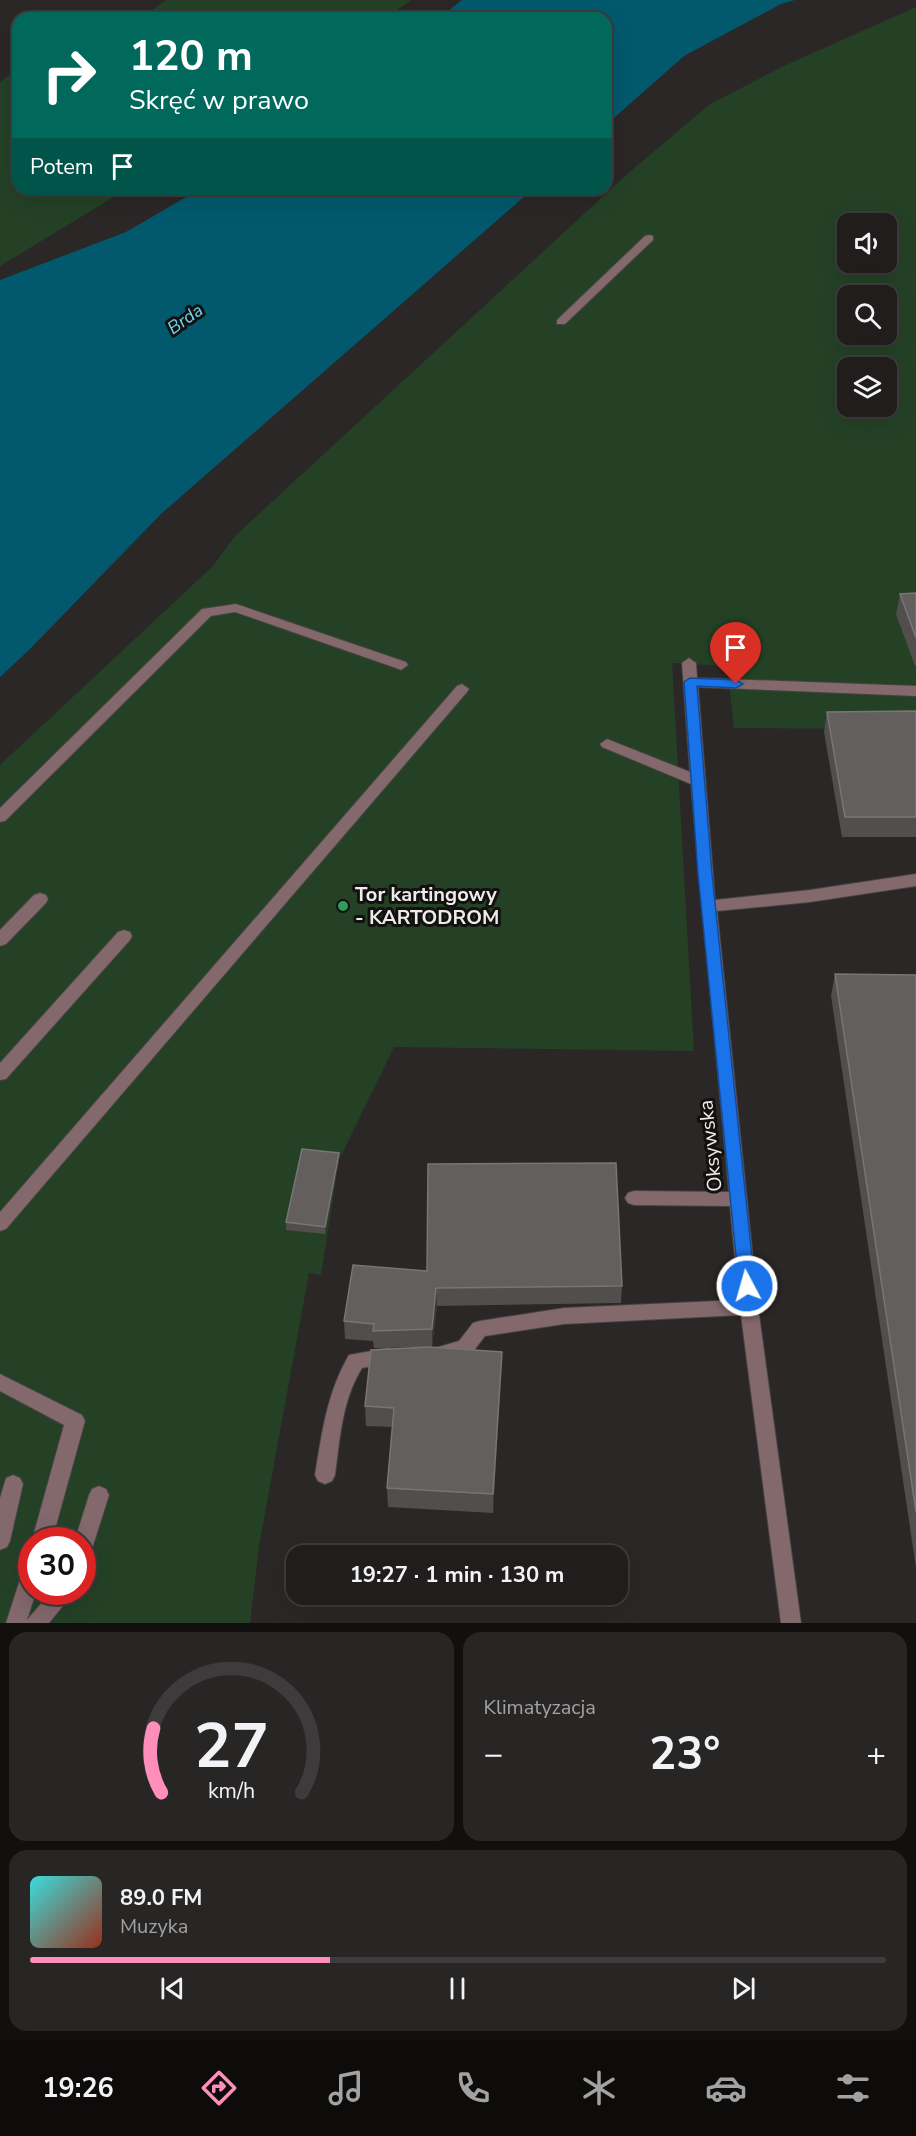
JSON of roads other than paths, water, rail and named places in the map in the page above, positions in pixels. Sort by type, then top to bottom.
[{"type":"street","points":[[561,322],[649,238]]},
{"type":"street","points":[[0,817],[207,612],[236,608],[401,665]]},
{"type":"street","name":"Oksywska","points":[[689,663],[697,782],[749,1307],[791,1623]]},
{"type":"street","points":[[690,682],[916,691]]},
{"type":"street","points":[[0,1224],[462,689]]},
{"type":"street","points":[[607,744],[697,782]]},
{"type":"street","points":[[709,906],[810,896],[916,880]]},
{"type":"street","points":[[0,940],[40,899]]},
{"type":"street","points":[[0,1074],[124,936]]},
{"type":"street","points":[[634,1198],[738,1199]]},
{"type":"street","points":[[325,1475],[338,1396],[348,1372],[356,1361],[375,1356],[443,1355],[465,1347],[480,1329],[564,1316],[749,1307]]},
{"type":"street","points":[[0,1382],[75,1422],[46,1527]]},
{"type":"street","points":[[0,1541],[13,1484]]},
{"type":"street","points":[[89,1527],[99,1495]]},
{"type":"street","points":[[16,1623],[22,1605]]},
{"type":"street","points":[[36,1623],[52,1605]]},
{"type":"water","points":[[462,0],[795,0],[781,4],[684,56],[612,120],[612,12],[447,12]]},
{"type":"water","name":"Brda","points":[[190,195],[526,195],[161,514],[0,677],[0,280],[126,232]]},
{"type":"place","name":"Tor kartingowy - KARTODROM","points":[[343,906]]}]
